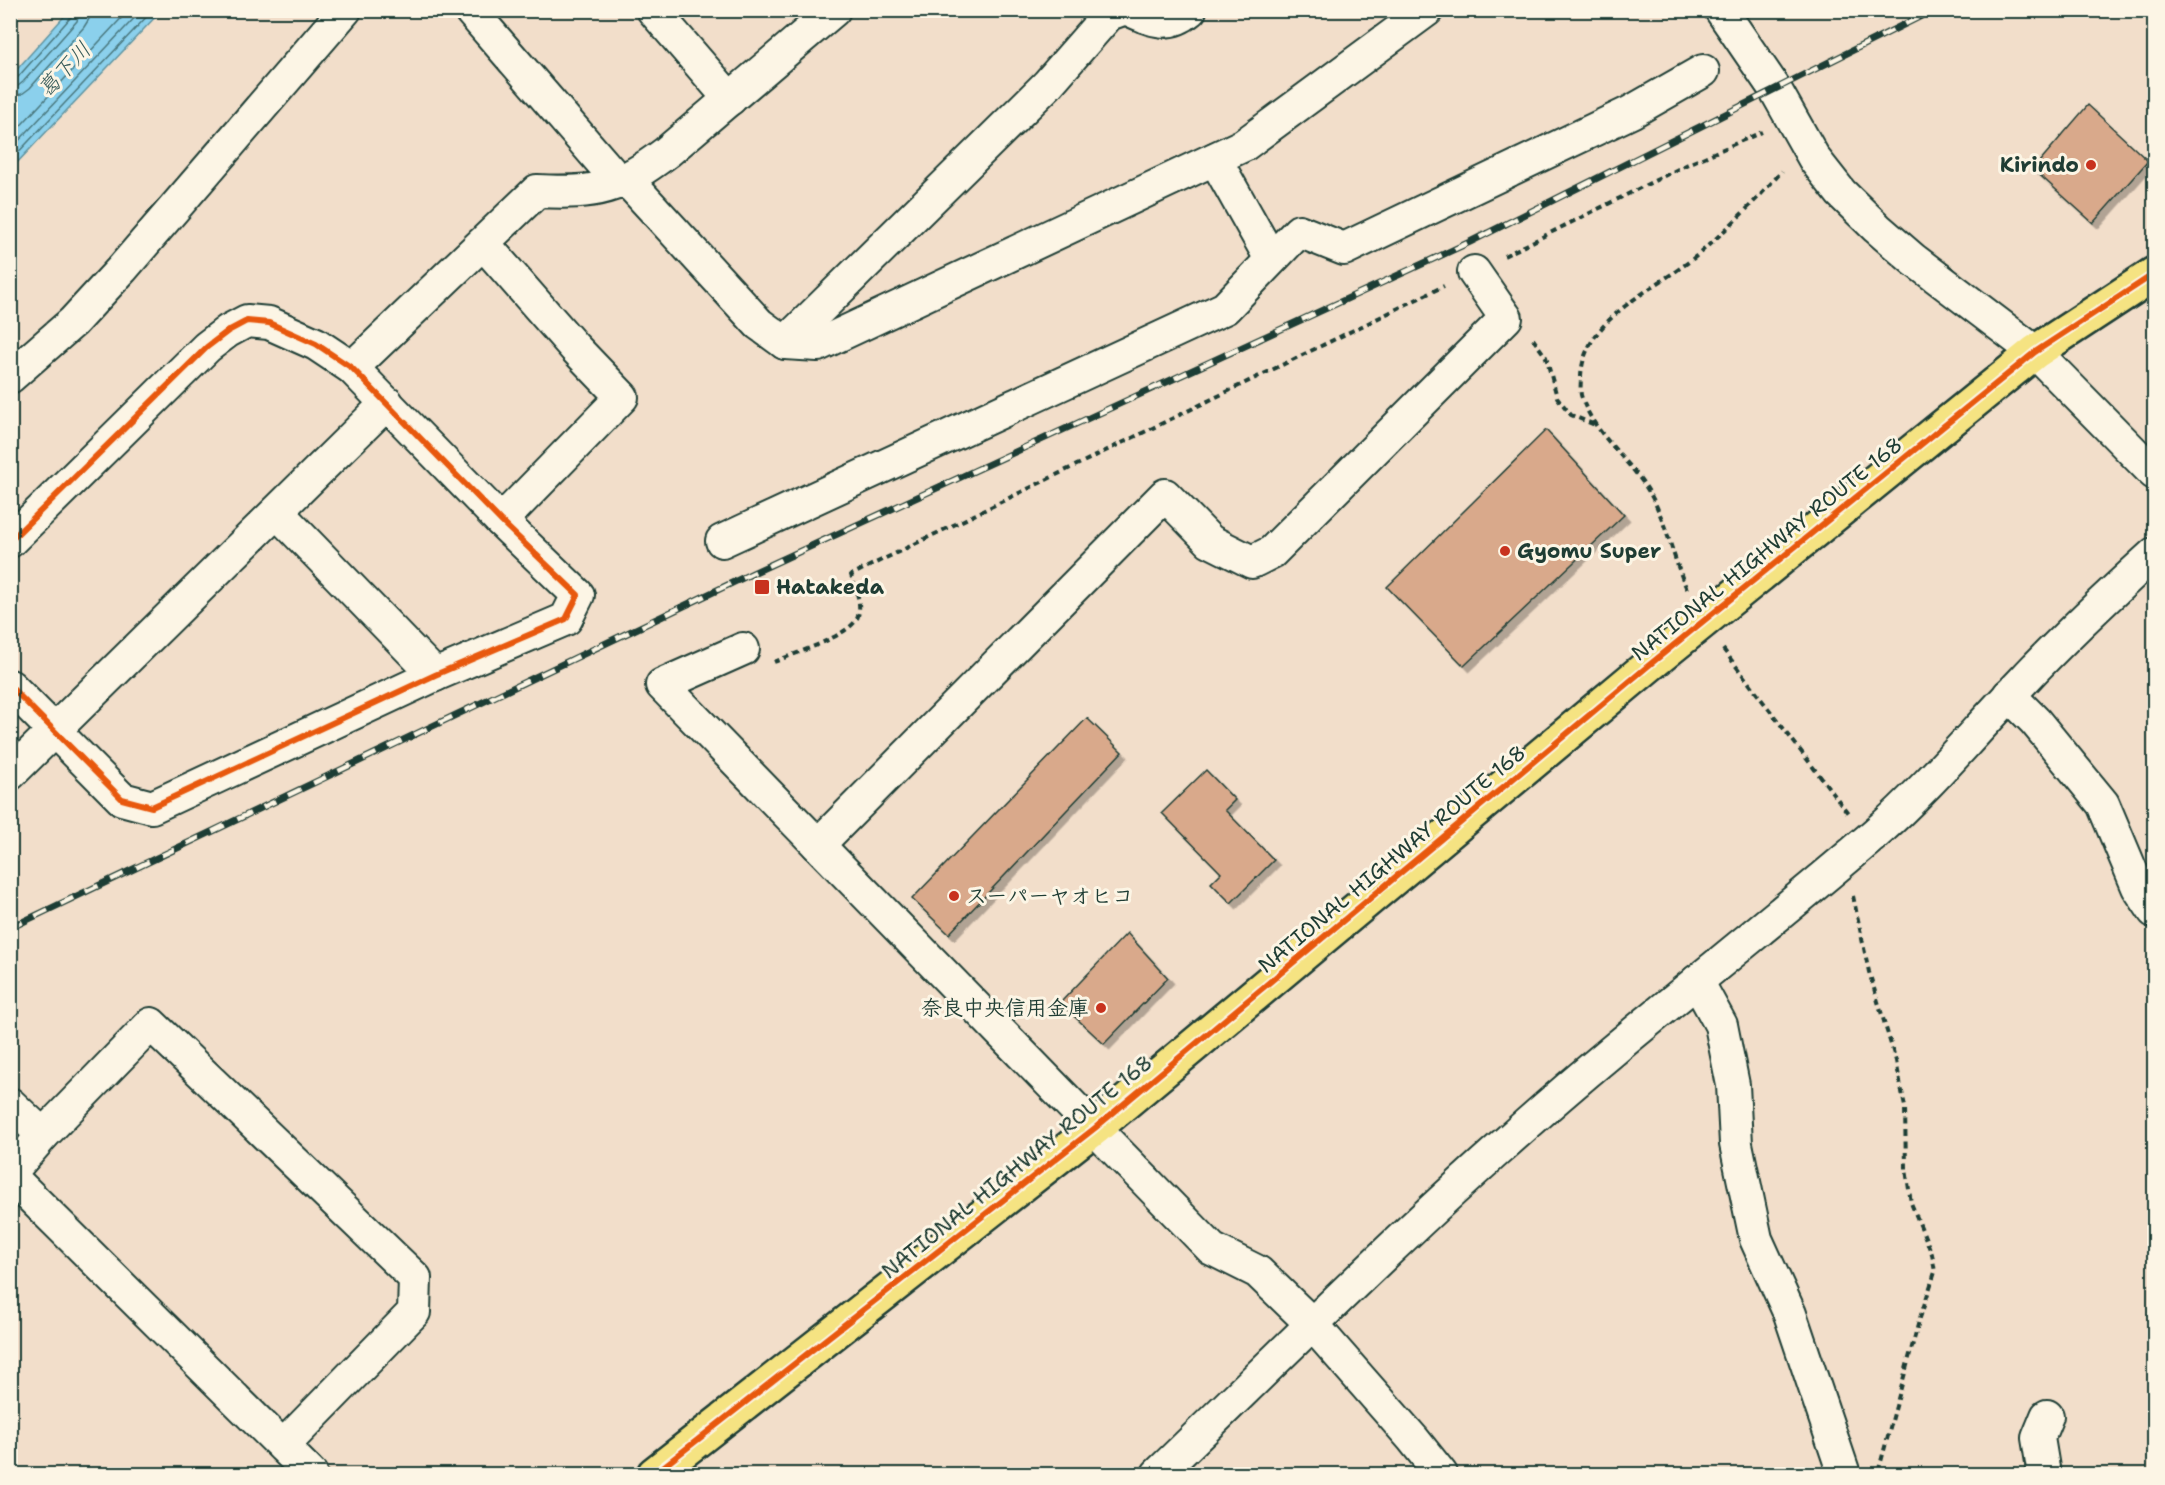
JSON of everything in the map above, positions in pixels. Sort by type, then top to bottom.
[{"type":"highway","name":"NATIONAL HIGHWAY ROUTE 168","points":[[654,1474],[1095,1128],[1702,622],[2035,352],[2154,274]]},
{"type":"street","points":[[10,377],[73,322],[122,269],[345,10]]},
{"type":"street","points":[[470,10],[624,181],[759,324],[785,343],[818,345],[1244,145],[1427,10]]},
{"type":"street","points":[[653,10],[730,99]]},
{"type":"street","points":[[352,368],[537,191],[575,193],[604,188],[624,181],[667,152],[834,10]]},
{"type":"street","points":[[785,343],[1047,85],[1109,14],[1120,10]]},
{"type":"street","points":[[1130,10],[1156,22],[1180,18],[1190,10]]},
{"type":"street","points":[[1731,14],[1815,160],[1841,193],[1914,260],[2035,352],[2154,473]]},
{"type":"street","points":[[722,541],[1225,308],[1299,231],[1344,249],[1631,112],[1703,71]]},
{"type":"street","points":[[1215,159],[1271,259]]},
{"type":"street","points":[[483,243],[575,348],[622,397],[501,521]]},
{"type":"street","points":[[818,845],[1165,495],[1210,541],[1252,562],[1272,552],[1506,318],[1474,272]]},
{"type":"street","points":[[10,540],[207,347],[228,331],[247,321],[269,323],[316,344],[352,368],[501,521],[578,595],[566,619],[435,675],[152,807],[122,799],[10,686]]},
{"type":"street","points":[[10,774],[387,403]]},
{"type":"street","points":[[277,512],[435,675]]},
{"type":"street","points":[[1158,1474],[1450,1193],[1511,1138],[1877,833],[1916,795],[2009,695],[2101,603],[2154,554]]},
{"type":"street","points":[[743,649],[662,685],[1212,1249],[1258,1272],[1313,1325],[1441,1474]]},
{"type":"street","points":[[2009,695],[2035,721],[2103,804],[2149,892]]},
{"type":"street","points":[[1697,981],[1721,1024],[1733,1085],[1736,1144],[1756,1239],[1790,1314],[1844,1474]]},
{"type":"street","points":[[283,1446],[414,1312],[415,1278],[151,1024],[43,1135],[10,1174],[283,1446],[312,1474]]},
{"type":"street","points":[[10,1104],[43,1135]]},
{"type":"street","points":[[2044,1474],[2038,1438],[2047,1416]]},
{"type":"path","points":[[773,663],[845,632],[858,618],[860,603],[851,575],[1474,272],[1696,160],[1754,134],[1795,125],[1782,171],[1761,195],[1699,254],[1620,310],[1600,332],[1587,352],[1581,369],[1580,393],[1595,426],[1644,484],[1661,514],[1680,574],[1702,622],[1850,815],[1856,832],[1852,852],[1851,890],[1869,972],[1896,1061],[1905,1107],[1906,1169],[1911,1203],[1932,1254],[1935,1272],[1919,1321],[1878,1474]]},
{"type":"path","points":[[1506,318],[1531,337],[1546,357],[1557,397],[1571,415],[1595,426]]},
{"type":"water","name":"葛下川","points":[[69,11],[161,11],[11,169],[11,76]]},
{"type":"building","name":"Kirindo","points":[[2088,105],[2148,161],[2093,223],[2033,169]]},
{"type":"building","name":"Gyomu Super","points":[[1546,430],[1624,515],[1464,666],[1387,587]]},
{"type":"building","points":[[1087,718],[1122,752],[949,934],[912,899]]},
{"type":"building","points":[[1206,770],[1235,800],[1225,810],[1274,860],[1231,903],[1211,883],[1221,873],[1162,813]]},
{"type":"building","points":[[1127,933],[1168,978],[1104,1044],[1060,1003]]},
{"type":"railway","points":[[10,928],[755,572],[1470,242],[1933,10]]},
{"type":"cycle path","points":[[654,1474],[1095,1128],[1648,666],[2035,352],[2154,274]]},
{"type":"cycle path","points":[[10,541],[207,347],[228,331],[247,321],[269,323],[316,344],[352,368],[501,521],[578,595],[566,619],[435,675],[152,807],[122,799],[10,686]]},
{"type":"place","name":"Kirindo","points":[[2091,165]]},
{"type":"place","name":"Gyomu Super","points":[[1505,551]]},
{"type":"place","name":"Hatakeda","points":[[762,587]]},
{"type":"place","name":"スーパーヤオヒコ","points":[[954,896]]},
{"type":"place","name":"奈良中央信用金庫","points":[[1101,1008]]}]
